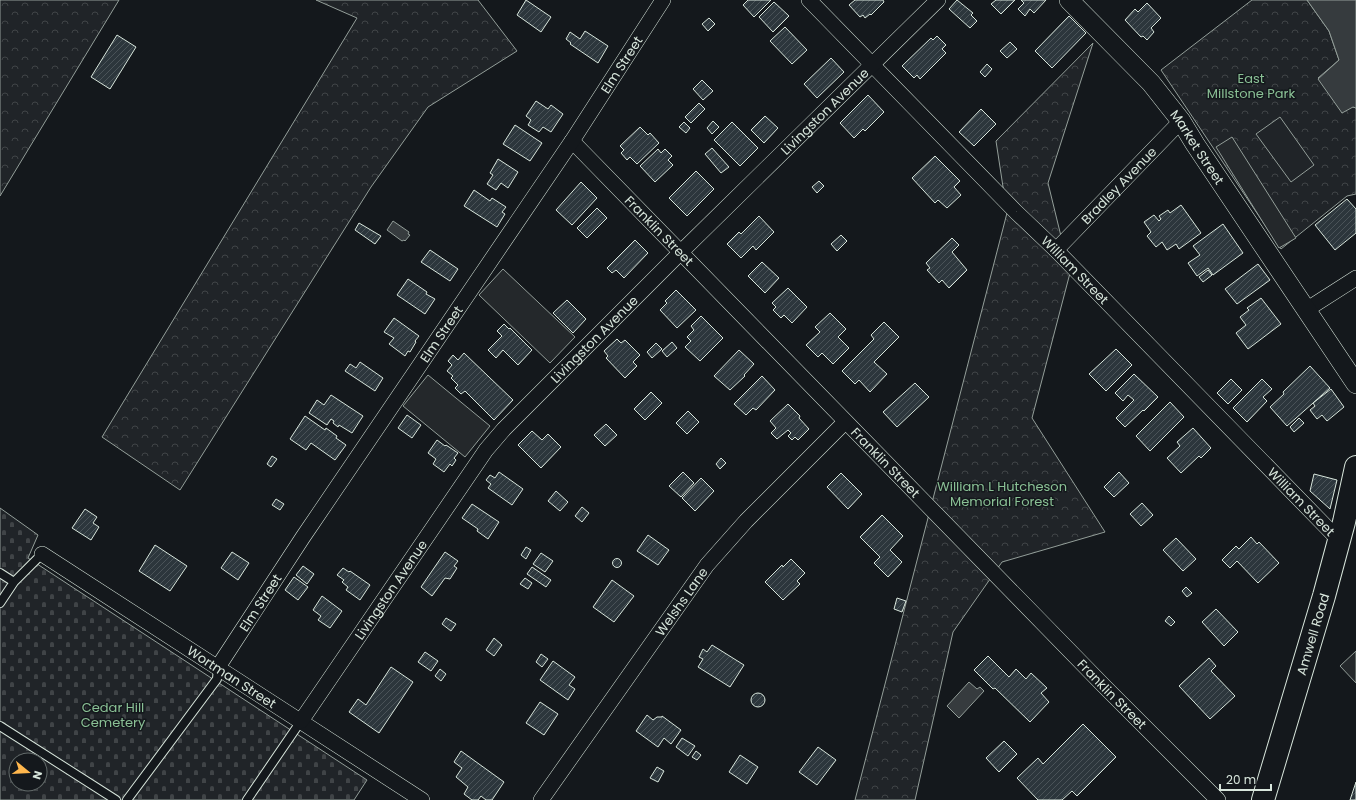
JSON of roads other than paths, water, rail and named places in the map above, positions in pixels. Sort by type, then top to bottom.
[{"type":"main road","name":"Amwell Road","points":[[1263,800],[1339,540],[1356,467]]},
{"type":"street","name":"Elm Street","points":[[218,667],[303,537],[572,141],[664,0]]},
{"type":"street","name":"William Street","points":[[809,0],[1339,540]]},
{"type":"street","name":"Livingston Avenue","points":[[301,721],[486,450],[504,429],[680,253],[938,0]]},
{"type":"street","name":"Market Street","points":[[1070,0],[1151,83],[1181,121],[1199,151],[1356,384]]},
{"type":"street","name":"Bradley Avenue","points":[[1056,250],[1181,121]]},
{"type":"street","name":"Franklin Street","points":[[572,141],[1110,693],[1218,800]]},
{"type":"street","points":[[1306,310],[1356,278]]},
{"type":"street","name":"Welshs Lane","points":[[541,800],[707,565],[746,520],[845,422]]},
{"type":"street","name":"Wortman Street","points":[[42,554],[422,800]]},
{"type":"lane","points":[[0,603],[14,582],[42,554]]},
{"type":"lane","points":[[0,573],[14,582]]},
{"type":"lane","points":[[127,800],[217,679],[218,667]]},
{"type":"lane","points":[[247,800],[301,721]]},
{"type":"lane","points":[[0,726],[116,800]]},
{"type":"park label","name":"East Millstone Park","points":[[1251,86]]},
{"type":"park label","name":"William L Hutcheson Memorial Forest","points":[[1002,494]]},
{"type":"park label","name":"Cedar Hill Cemetery","points":[[113,714]]}]
